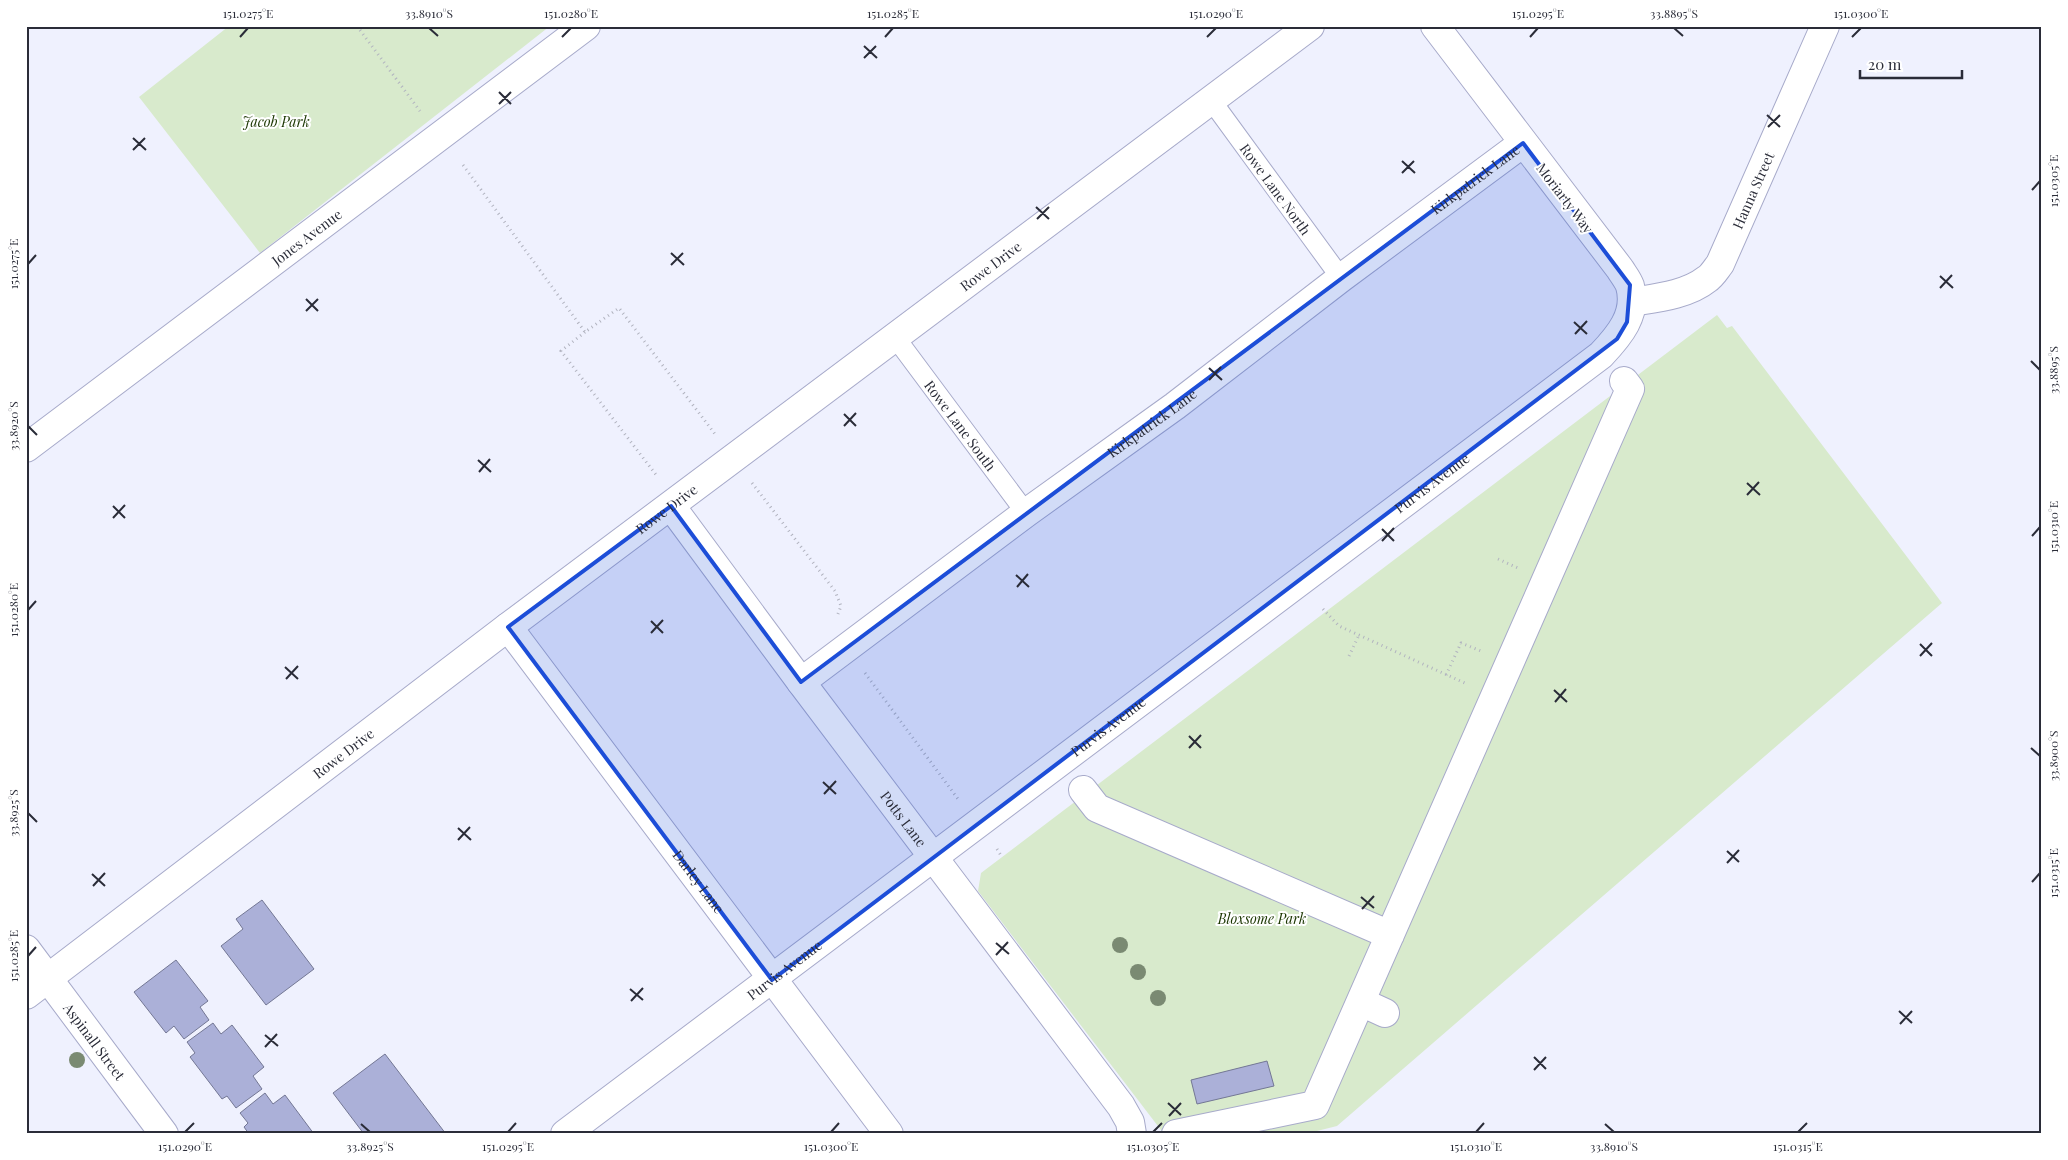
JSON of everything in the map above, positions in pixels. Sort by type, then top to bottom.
[{"type":"street","name":"Jones Avenue","points":[[26,448],[586,26]]},
{"type":"street","name":"Rowe Drive","points":[[26,995],[508,627],[1310,26]]},
{"type":"street","name":"Moriarty Way","points":[[1435,26],[1620,269],[1630,285],[1632,302]]},
{"type":"street","name":"Hanna Street","points":[[1632,302],[1692,288],[1708,279],[1720,264],[1825,26]]},
{"type":"street","name":"Kirkpatrick Lane","points":[[801,682],[1026,514],[1175,406],[1341,278],[1523,143]]},
{"type":"street","name":"Purvis Avenue","points":[[565,1134],[1601,354],[1617,339],[1627,322],[1632,302]]},
{"type":"street","points":[[1176,1134],[1315,1105],[1630,389],[1624,381]]},
{"type":"street","name":"Potts Lane","points":[[671,506],[801,682],[1121,1106],[1130,1122],[1132,1134]]},
{"type":"street","name":"Darley Lane","points":[[508,627],[889,1134]]},
{"type":"street","points":[[1083,790],[1097,808],[1390,935]]},
{"type":"street","name":"Aspinall Street","points":[[26,949],[164,1134]]},
{"type":"street","points":[[1361,1002],[1385,1014]]},
{"type":"lane","name":"Rowe Lane North","points":[[1211,100],[1341,278]]},
{"type":"lane","name":"Rowe Lane South","points":[[895,337],[1026,514]]},
{"type":"path","points":[[357,26],[420,110]]},
{"type":"path","points":[[463,166],[585,332]]},
{"type":"path","points":[[663,471],[656,476],[560,351],[619,308],[690,401]]},
{"type":"path","points":[[706,438],[714,432]]},
{"type":"path","points":[[758,491],[835,591]]},
{"type":"path","points":[[1323,609],[1339,626],[1495,696]]},
{"type":"path","points":[[1349,656],[1359,636]]},
{"type":"path","points":[[1446,675],[1461,643],[1510,663]]},
{"type":"path","points":[[862,669],[956,795]]},
{"type":"highlighted area","points":[[1523,143],[1630,285],[1627,322],[1617,339],[772,980],[508,627],[671,506],[801,682]]},
{"type":"green space","name":"Jacob Park","points":[[229,26],[550,26],[260,253],[139,97]]},
{"type":"green space","name":"Bloxsome Park","points":[[1717,315],[1727,328],[1732,326],[1942,603],[1337,1126],[1305,1134],[1164,1134],[978,891],[981,873]]},
{"type":"building","points":[[262,900],[314,969],[266,1005],[221,946],[243,929],[236,919]]},
{"type":"building","points":[[176,960],[208,1001],[200,1007],[209,1020],[184,1039],[174,1026],[166,1033],[134,992]]},
{"type":"building","points":[[213,1023],[221,1034],[232,1025],[264,1067],[253,1076],[262,1089],[236,1108],[227,1096],[222,1099],[190,1057],[195,1053],[187,1042]]},
{"type":"building","points":[[385,1054],[446,1134],[364,1134],[333,1093]]},
{"type":"building","points":[[1267,1061],[1274,1086],[1197,1104],[1191,1080]]},
{"type":"building","points":[[265,1093],[273,1104],[285,1095],[314,1134],[249,1134],[244,1127],[248,1123],[240,1113]]}]
